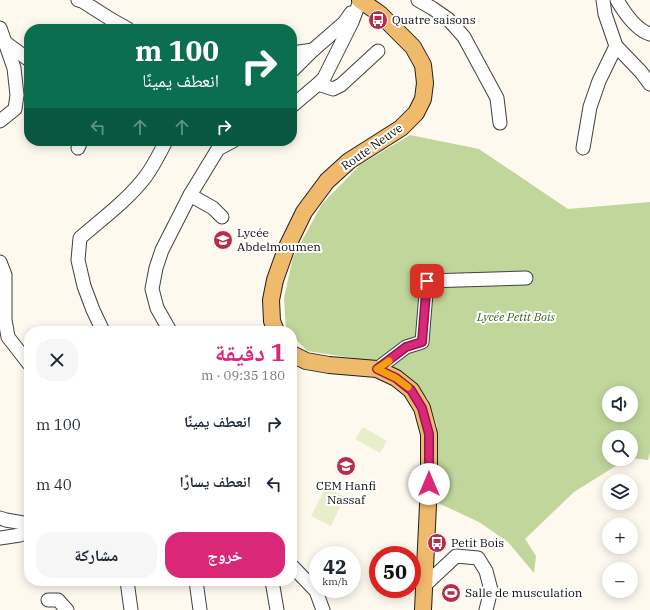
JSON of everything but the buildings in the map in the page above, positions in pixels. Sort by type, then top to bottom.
[{"type":"main road","name":"Route Neuve","points":[[274,326],[272,321],[271,300],[275,280],[286,249],[304,212],[327,182],[349,161],[401,128],[416,113],[423,99],[426,83],[423,65],[413,47],[380,14],[361,0]]},
{"type":"main road","points":[[297,356],[306,361],[328,365],[377,369],[396,378],[411,390],[422,408],[429,434],[429,484],[423,610]]},
{"type":"street","points":[[78,0],[119,24]]},
{"type":"street","points":[[297,65],[344,23],[361,0]]},
{"type":"street","points":[[297,102],[324,78],[352,22],[361,0]]},
{"type":"street","points":[[418,0],[448,19],[464,38],[497,98],[500,123]]},
{"type":"street","points":[[603,0],[605,14],[616,46],[650,84]]},
{"type":"street","points":[[617,0],[639,29],[650,34]]},
{"type":"street","points":[[0,28],[14,68],[17,95],[15,109],[0,121]]},
{"type":"street","points":[[6,43],[24,56]]},
{"type":"street","points":[[583,148],[590,107],[599,81],[616,46]]},
{"type":"street","points":[[297,52],[313,50]]},
{"type":"street","points":[[318,84],[332,88],[340,85],[378,52]]},
{"type":"street","points":[[101,326],[84,286],[78,260],[80,238],[127,197],[145,177],[163,146]]},
{"type":"street","points":[[167,326],[157,308],[152,289],[156,268],[162,250],[190,195],[218,149],[224,146]]},
{"type":"street","points":[[190,195],[212,208],[222,217]]},
{"type":"street","points":[[0,262],[5,274],[5,320],[8,337],[24,358]]},
{"type":"street","points":[[377,369],[406,347],[422,342],[427,281],[526,278]]},
{"type":"street","points":[[0,518],[24,523]]},
{"type":"street","points":[[0,538],[24,533]]},
{"type":"street","points":[[425,585],[456,556],[478,558],[486,571],[490,590],[486,610]]},
{"type":"street","points":[[297,571],[316,591],[323,610]]},
{"type":"street","points":[[128,586],[131,610]]},
{"type":"street","points":[[197,586],[200,610]]},
{"type":"street","points":[[273,586],[277,610]]},
{"type":"street","points":[[48,600],[58,600],[67,610]]},
{"type":"green space","name":"Lycée Petit Bois","points":[[410,135],[479,149],[568,209],[650,202],[650,452],[648,460],[638,459],[638,430],[602,430],[602,466],[616,466],[574,492],[525,539],[536,556],[534,573],[508,542],[479,522],[436,502],[437,426],[428,399],[399,371],[359,359],[307,351],[297,340],[297,326],[286,326],[284,298],[293,257],[322,204],[360,165]]},
{"type":"green space","points":[[363,427],[387,441],[380,453],[355,439]]},
{"type":"green space","points":[[326,487],[345,497],[331,526],[311,516]]},
{"type":"slow traffic","points":[[389,361],[377,369],[396,378],[408,387]]},
{"type":"place","name":"Quatre saisons","points":[[378,20]]},
{"type":"place","name":"Lycée Abdelmoumen","points":[[223,240]]},
{"type":"place","name":"CEM Hanfi Nassaf","points":[[346,466]]},
{"type":"place","name":"Petit Bois","points":[[437,543]]},
{"type":"place","name":"Salle de musculation","points":[[451,593]]},
{"type":"route","points":[[427,281],[422,342],[406,347],[377,369],[396,378],[411,390],[422,408],[429,434],[429,484]]}]
